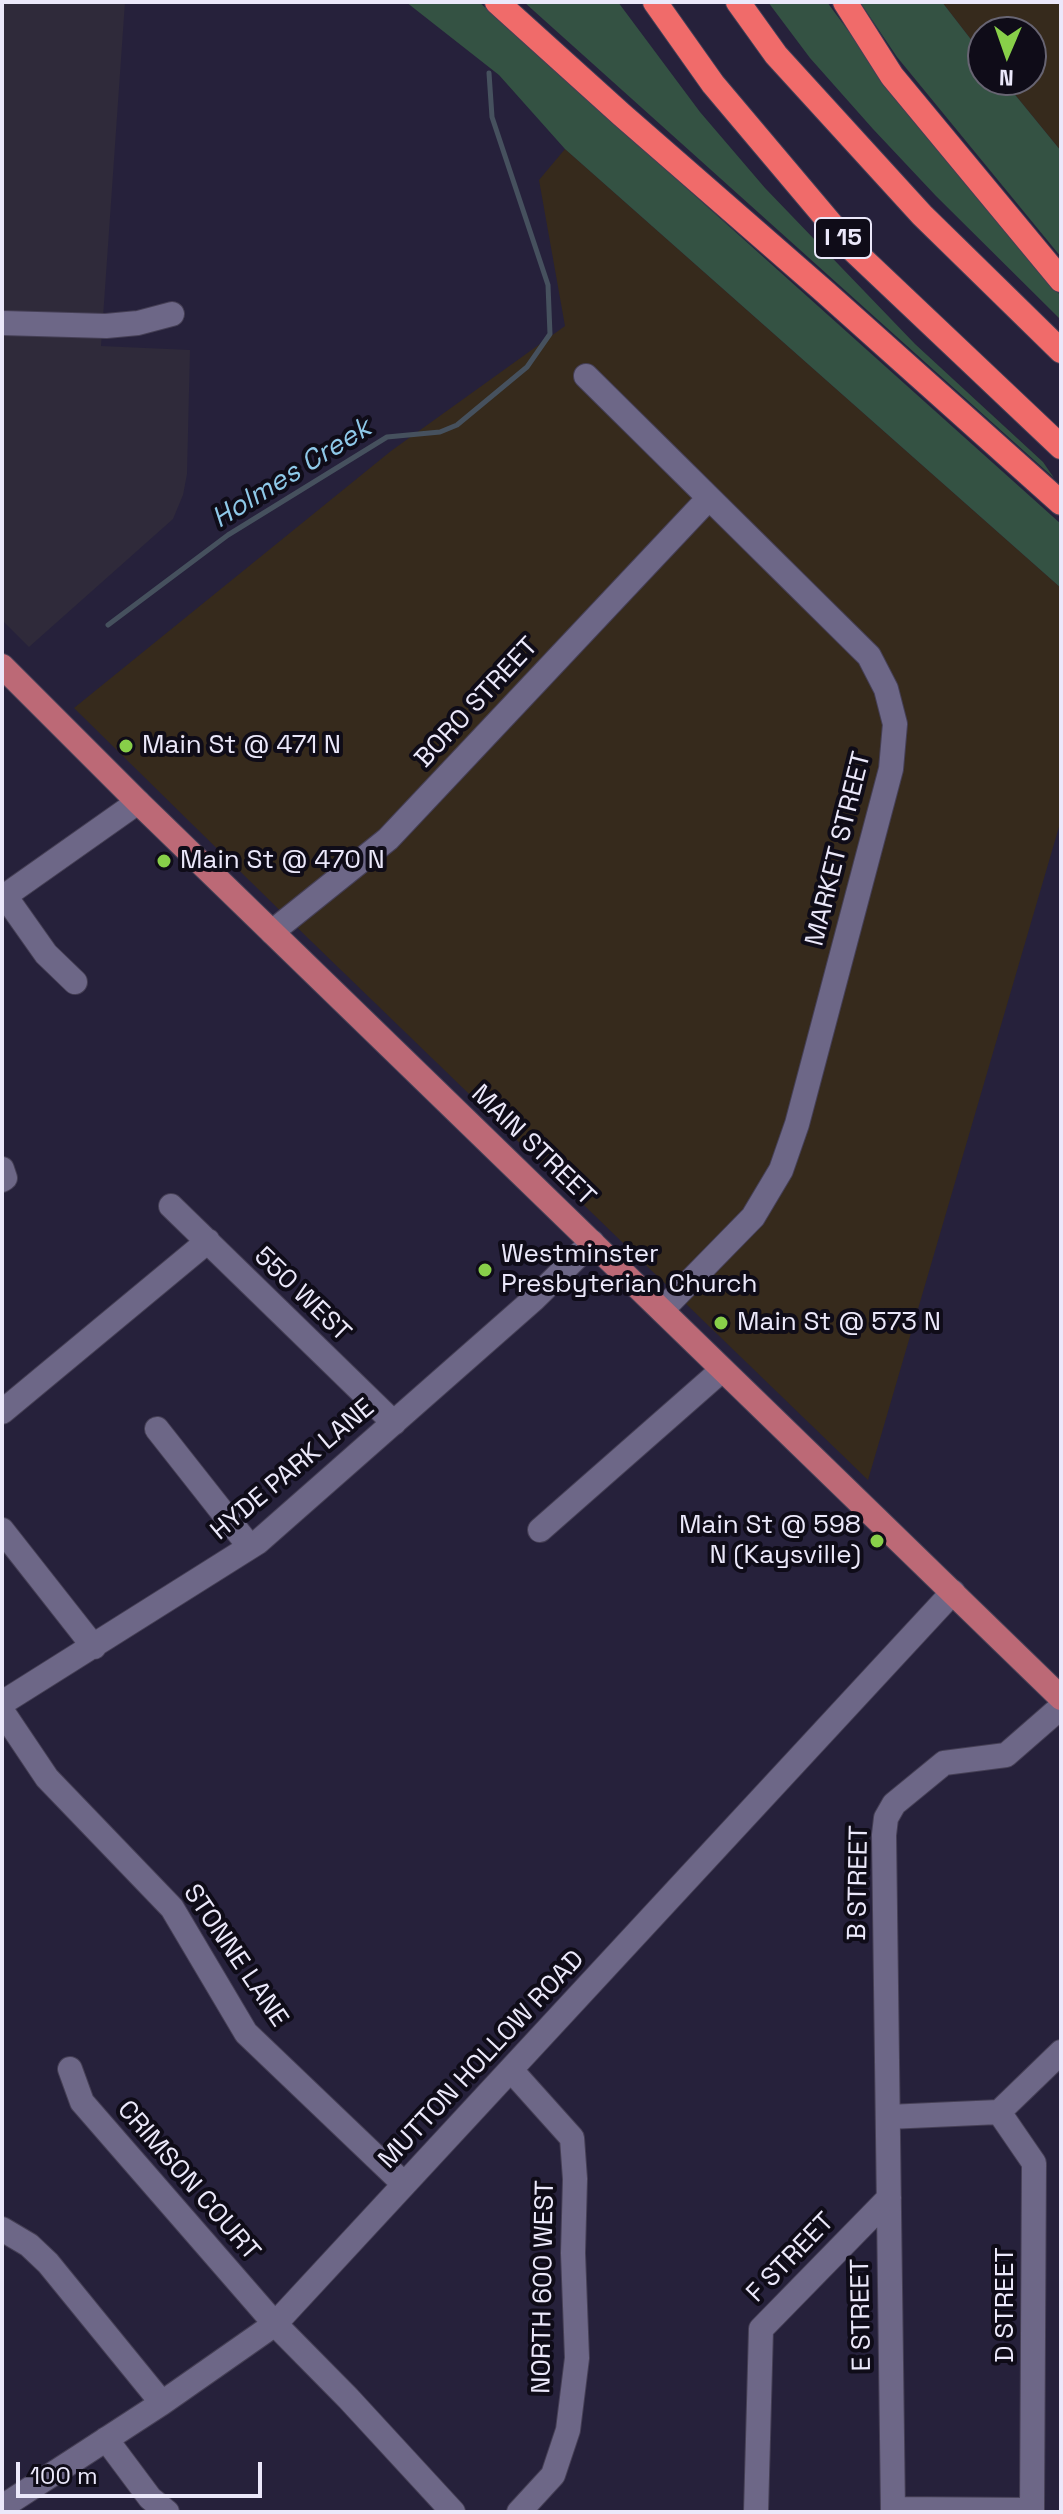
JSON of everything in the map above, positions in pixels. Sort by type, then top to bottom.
[{"type":"highway","points":[[497,2],[1061,503]]},
{"type":"highway","name":"I 15","points":[[655,2],[713,84],[853,250],[1061,447]]},
{"type":"highway","points":[[738,2],[776,55],[922,215],[1061,351]]},
{"type":"highway","points":[[845,2],[892,76],[1061,280]]},
{"type":"main road","name":"MAIN STREET","points":[[2,666],[138,802],[1061,1698]]},
{"type":"street","points":[[2,323],[106,326],[138,323],[172,314]]},
{"type":"street","name":"MARKET STREET","points":[[586,376],[869,656],[886,689],[895,724],[891,769],[796,1127],[781,1170],[753,1217],[662,1310]]},
{"type":"street","name":"BORO STREET","points":[[272,932],[388,839],[709,498]]},
{"type":"street","points":[[75,982],[40,947],[4,897],[138,802]]},
{"type":"street","points":[[2,1169],[5,1178],[2,1180]]},
{"type":"street","name":"550 WEST","points":[[171,1206],[394,1423]]},
{"type":"street","points":[[2,1412],[208,1241]]},
{"type":"street","name":"HYDE PARK LANE","points":[[2,1703],[250,1547],[534,1299],[592,1242]]},
{"type":"street","points":[[540,1530],[722,1370]]},
{"type":"street","points":[[157,1429],[250,1547]]},
{"type":"street","points":[[2,1530],[94,1647]]},
{"type":"street","name":"MUTTON HOLLOW ROAD","points":[[2,2507],[162,2403],[275,2324],[953,1592]]},
{"type":"street","name":"B STREET","points":[[888,2117],[886,1818],[894,1804],[944,1763],[1006,1755],[1061,1707]]},
{"type":"street","name":"STONNE LANE","points":[[2,1711],[47,1778],[172,1908],[246,2033],[404,2184]]},
{"type":"street","points":[[888,2117],[999,2112],[1061,2052]]},
{"type":"street","name":"CRIMSON COURT","points":[[70,2069],[82,2102],[275,2324],[453,2512]]},
{"type":"street","name":"NORTH 600 WEST","points":[[511,2070],[572,2138],[575,2179],[573,2253],[577,2358],[568,2430],[553,2475],[519,2512]]},
{"type":"street","name":"D STREET","points":[[999,2112],[1034,2163],[1034,2511]]},
{"type":"street","name":"E STREET","points":[[888,2117],[893,2510]]},
{"type":"street","name":"F STREET","points":[[756,2512],[761,2329],[889,2198]]},
{"type":"street","points":[[2,2229],[29,2245],[48,2263],[162,2403]]},
{"type":"street","points":[[106,2439],[150,2498],[167,2512]]},
{"type":"street","points":[[893,2510],[1034,2511]]},
{"type":"shaded area","points":[[2,2],[125,2],[101,346],[190,350],[187,474],[183,495],[173,519],[29,647],[2,620]]},
{"type":"shaded area","points":[[942,2],[1061,2],[1061,151],[1016,96],[1047,96],[1047,16],[967,16],[967,34]]},
{"type":"shaded area","points":[[565,149],[1061,588],[1061,820],[868,1480],[74,708],[391,451],[565,326],[539,180]]},
{"type":"green space","points":[[406,2],[479,2],[1061,524],[1061,588],[565,149],[499,75]]},
{"type":"green space","points":[[524,2],[618,2],[700,112],[765,188],[915,344],[1043,462],[1054,478]]},
{"type":"green space","points":[[768,2],[827,2],[904,106],[1061,296],[1061,320],[873,129],[810,58]]},
{"type":"green space","points":[[860,2],[942,2],[967,34],[967,96],[1016,96],[1061,151],[1061,257],[897,57]]},
{"type":"waterway","name":"Holmes Creek","points":[[108,625],[228,535],[387,437],[440,432],[457,425],[527,367],[550,334],[548,285],[492,117],[489,73]]},
{"type":"place","name":"Main St @ 471 N","points":[[126,746]]},
{"type":"place","name":"Main St @ 470 N","points":[[164,861]]},
{"type":"place","name":"Westminster Presbyterian Church","points":[[485,1270]]},
{"type":"place","name":"Main St @ 573 N","points":[[721,1323]]},
{"type":"place","name":"Main St @ 598 N (Kaysville)","points":[[877,1541]]}]
